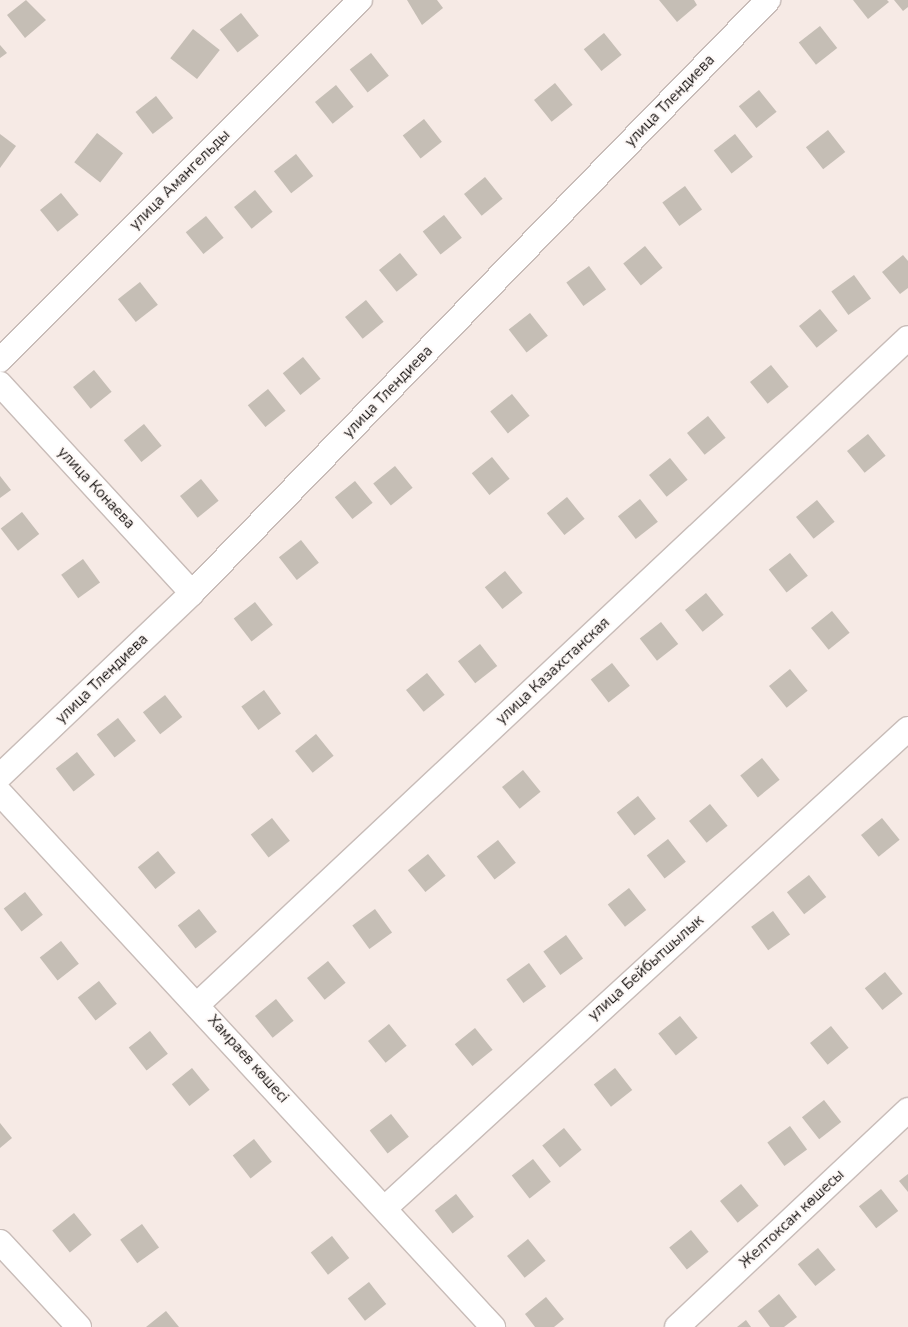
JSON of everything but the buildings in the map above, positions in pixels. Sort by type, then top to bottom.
[{"type":"street","name":"улица Амангельды","points":[[0,360],[360,0]]},
{"type":"street","name":"улица Тлендиева","points":[[0,776],[192,593],[768,0]]},
{"type":"street","name":"улица Казахстанская","points":[[198,1004],[908,338]]},
{"type":"street","name":"улица Конаева","points":[[0,384],[192,593]]},
{"type":"street","name":"улица Бейбытшылык","points":[[385,1208],[908,729]]},
{"type":"street","name":"Хамраев көшесі","points":[[0,794],[198,1004],[493,1327]]},
{"type":"street","name":"Желтоксан көшесы","points":[[677,1327],[908,1110]]},
{"type":"street","points":[[0,1242],[79,1327]]}]
